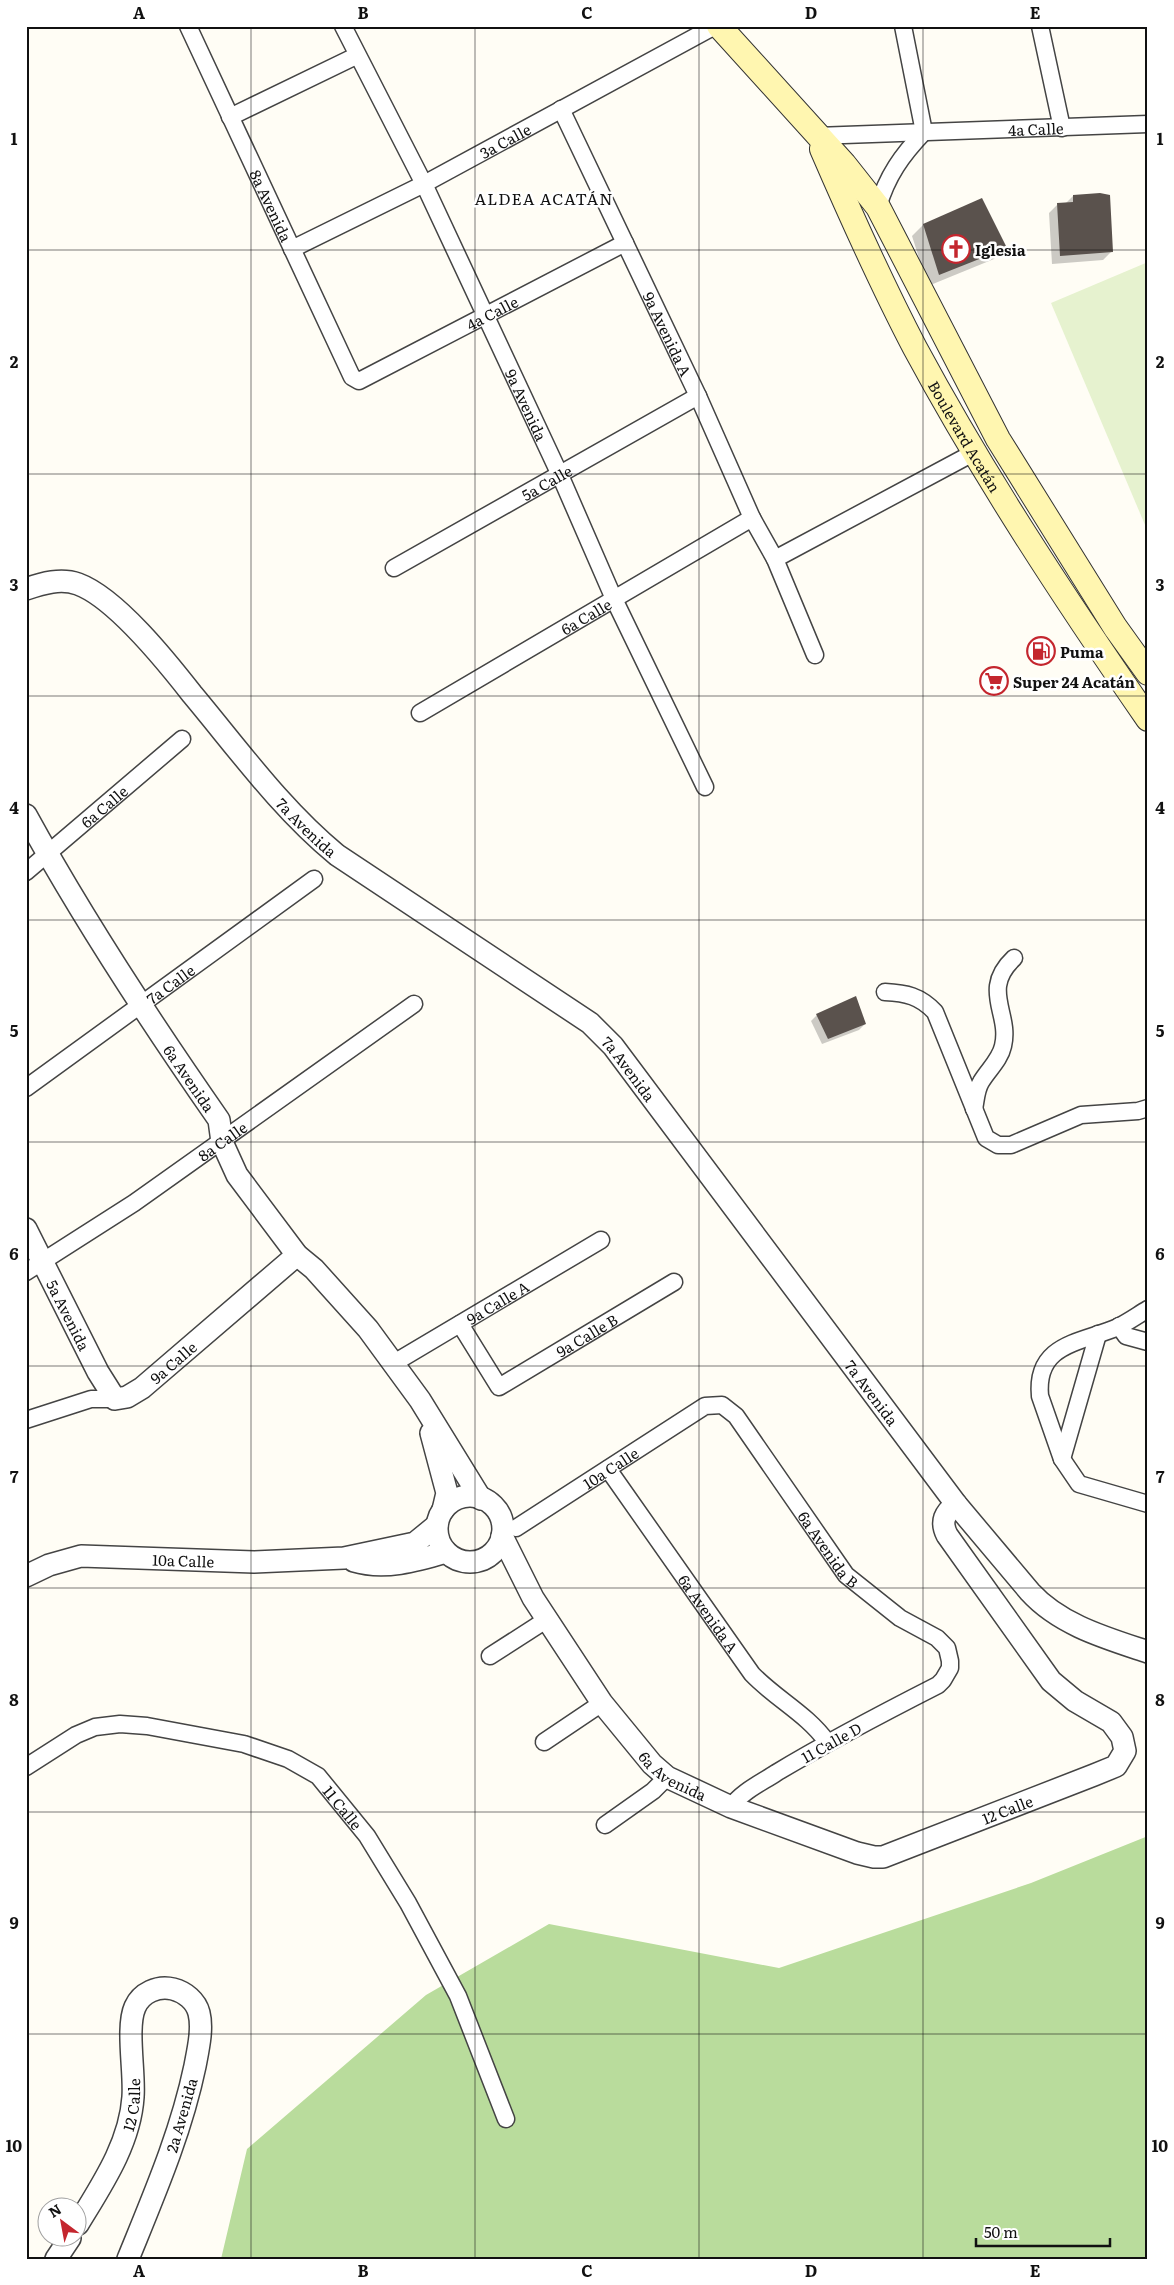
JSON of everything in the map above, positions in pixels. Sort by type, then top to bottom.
[{"type":"main road","name":"Boulevard Acatán","points":[[717,26],[816,136],[838,168],[878,207],[998,439],[1145,664]]},
{"type":"main road","name":"Boulevard Acatán","points":[[838,168],[840,194],[915,347],[1011,513],[1148,719]]},
{"type":"street","name":"8a Avenida","points":[[188,26],[352,377],[358,381]]},
{"type":"street","name":"9a Avenida","points":[[342,26],[424,184],[560,475],[614,599],[705,787]]},
{"type":"street","name":"3a Calle","points":[[292,249],[424,184],[717,26]]},
{"type":"street","points":[[878,207],[890,174],[902,156],[924,132],[903,26]]},
{"type":"street","points":[[1040,26],[1062,128]]},
{"type":"street","points":[[230,116],[356,56]]},
{"type":"street","name":"9a Avenida A","points":[[561,109],[698,396],[752,518],[775,559]]},
{"type":"street","name":"4a Calle","points":[[816,136],[1148,124]]},
{"type":"street","name":"4a Calle","points":[[358,381],[625,243]]},
{"type":"street","name":"5a Calle","points":[[394,568],[698,396]]},
{"type":"street","points":[[815,655],[775,559],[975,452]]},
{"type":"street","name":"6a Calle","points":[[420,713],[752,518]]},
{"type":"street","name":"7a Avenida","points":[[26,589],[40,584],[67,581],[93,592],[154,647],[265,783],[312,834],[337,855],[590,1023],[613,1046],[956,1504],[1040,1603],[1051,1611],[1088,1630],[1148,1652]]},
{"type":"street","name":"6a Calle","points":[[26,872],[182,739]]},
{"type":"street","name":"6a Avenida","points":[[26,815],[48,855],[139,1005],[219,1120],[222,1142],[237,1175],[297,1254],[314,1269],[344,1302],[394,1363],[420,1400],[481,1498]]},
{"type":"street","name":"7a Calle","points":[[26,1088],[314,879]]},
{"type":"street","points":[[974,1109],[979,1084],[1001,1054],[1004,1043],[1003,1027],[998,1006],[998,980],[1007,964],[1014,958]]},
{"type":"street","points":[[885,992],[907,993],[925,1001],[935,1012],[986,1138],[998,1145],[1011,1145],[1081,1115],[1138,1111],[1148,1108]]},
{"type":"street","name":"8a Calle","points":[[34,1266],[134,1203],[414,1004]]},
{"type":"street","name":"5a Avenida","points":[[26,1229],[34,1266],[116,1399]]},
{"type":"street","name":"9a Calle A","points":[[394,1363],[601,1240]]},
{"type":"street","name":"9a Calle","points":[[26,1420],[91,1399],[128,1397],[142,1388],[297,1254]]},
{"type":"street","name":"9a Calle B","points":[[460,1324],[499,1387],[674,1282]]},
{"type":"street","points":[[1148,1309],[1118,1326],[1056,1351],[1049,1358],[1040,1376],[1040,1396],[1062,1459],[1079,1484],[1148,1504]]},
{"type":"street","points":[[1118,1326],[1126,1336],[1148,1342]]},
{"type":"street","points":[[1062,1459],[1098,1334]]},
{"type":"street","name":"6a Avenida","points":[[420,1400],[445,1479],[447,1493],[440,1518]]},
{"type":"street","name":"6a Avenida B","points":[[705,1406],[722,1405],[736,1416],[846,1575],[900,1618],[942,1642],[947,1648],[950,1661],[947,1675],[938,1684]]},
{"type":"street","name":"10a Calle","points":[[509,1532],[705,1406]]},
{"type":"street","name":"6a Avenida A","points":[[608,1469],[752,1674],[768,1691],[803,1714],[827,1742]]},
{"type":"street","points":[[460,1498],[481,1498],[496,1510],[502,1527],[509,1532],[498,1546],[482,1560],[462,1562],[446,1552],[437,1535],[440,1518],[460,1498]]},
{"type":"street","name":"12 Calle","points":[[883,1856],[1116,1766],[1124,1754],[1124,1743],[1114,1726],[1070,1697],[1051,1681],[947,1535],[943,1525],[944,1516],[956,1504]]},
{"type":"street","name":"10a Calle","points":[[26,1576],[49,1565],[82,1556],[254,1562],[344,1558],[415,1543],[440,1518]]},
{"type":"street","name":"6a Avenida","points":[[509,1532],[533,1598],[546,1620],[602,1703],[652,1764],[667,1777],[731,1807],[857,1853],[874,1857],[883,1856]]},
{"type":"street","name":"10a Calle","points":[[344,1558],[364,1564],[389,1565],[446,1552]]},
{"type":"street","name":"6a Avenida","points":[[482,1560],[500,1567],[533,1598]]},
{"type":"street","points":[[490,1656],[546,1620]]},
{"type":"street","name":"11 Calle D","points":[[731,1807],[736,1799],[749,1790],[827,1742],[938,1684]]},
{"type":"street","points":[[544,1742],[602,1703]]},
{"type":"street","name":"11 Calle","points":[[26,1767],[76,1734],[95,1728],[120,1724],[147,1726],[244,1744],[288,1758],[318,1776],[367,1836],[408,1903],[458,1996],[506,2119]]},
{"type":"street","points":[[605,1825],[653,1791],[667,1777]]},
{"type":"street","name":"12 Calle","points":[[88,2207],[108,2174],[131,2111],[134,2096],[131,2022],[134,2008],[145,1994],[163,1988]]},
{"type":"street","name":"2a Avenida","points":[[128,2259],[172,2150],[188,2095],[198,2051],[200,2016],[197,2006],[192,1999],[183,1993],[163,1988]]},
{"type":"street","points":[[56,2259],[63,2248]]},
{"type":"green space","points":[[1148,262],[1148,532],[1051,303]]},
{"type":"green space","points":[[1148,1836],[1148,2259],[221,2259],[247,2149],[426,1995],[549,1924],[779,1968],[1031,1883]]},
{"type":"building","points":[[1100,193],[1110,195],[1113,252],[1060,256],[1057,203],[1073,202],[1073,195]]},
{"type":"building","points":[[982,198],[1007,248],[939,275],[923,224]]},
{"type":"building","points":[[856,996],[866,1024],[828,1039],[816,1014]]},
{"type":"place","name":"Iglesia","points":[[956,249]]},
{"type":"place","name":"Puma","points":[[1041,651]]},
{"type":"place","name":"Super 24 Acatán","points":[[994,681]]},
{"type":"district","name":"ALDEA ACATÁN","points":[[544,198]]}]
